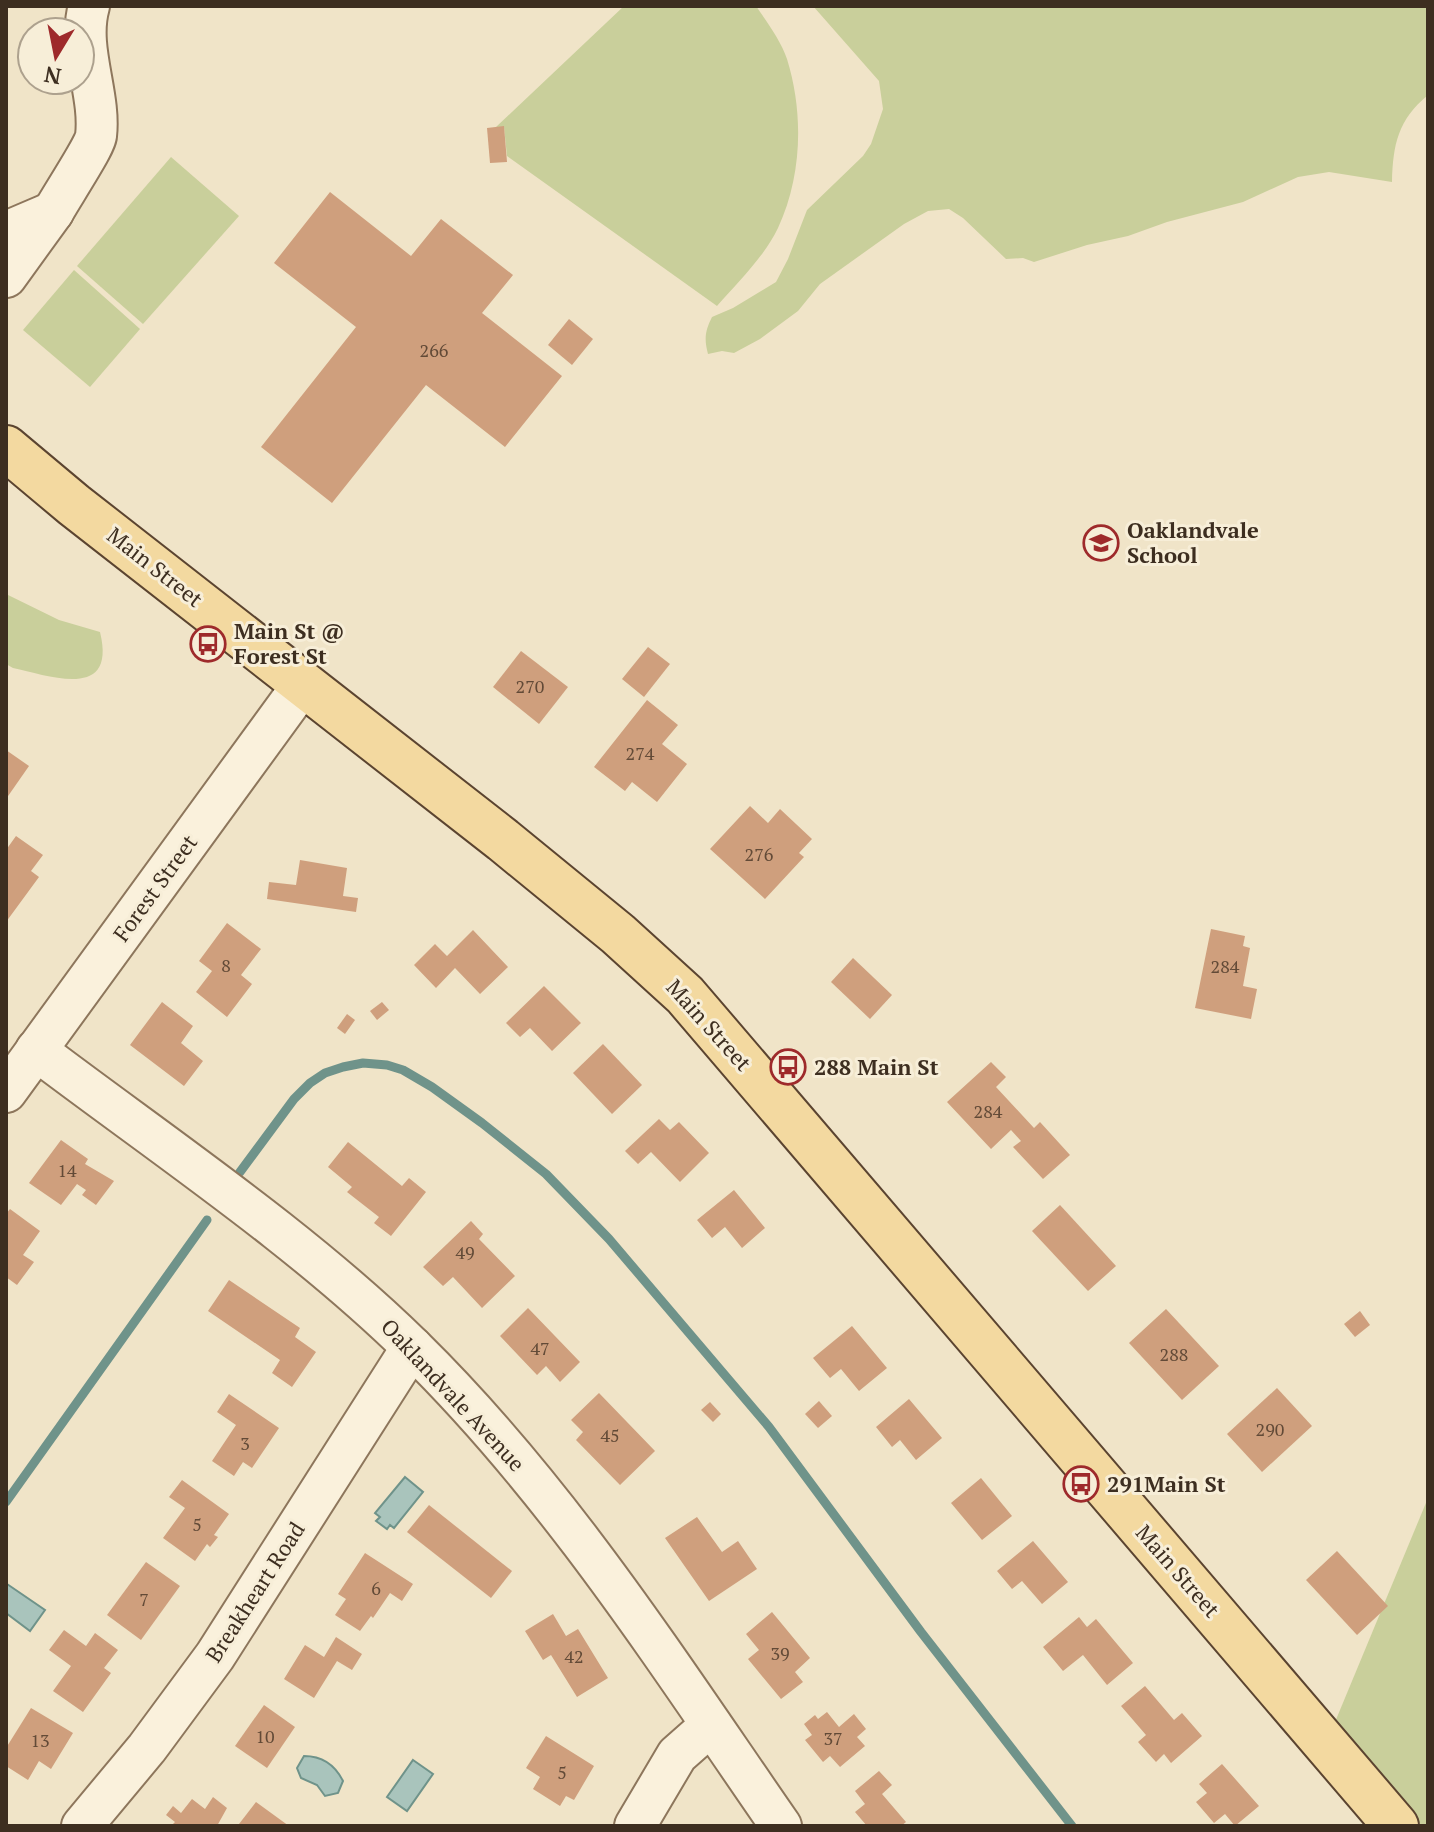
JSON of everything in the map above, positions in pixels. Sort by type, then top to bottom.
[{"type":"main road","name":"Main Street","points":[[6,448],[618,934],[685,995],[1396,1826]]},
{"type":"street","points":[[6,277],[53,212],[97,139],[87,53],[89,6]]},
{"type":"street","points":[[6,232],[53,212]]},
{"type":"street","name":"Forest Street","points":[[6,1092],[304,683]]},
{"type":"street","name":"Oaklandvale Avenue","points":[[36,1050],[255,1214],[351,1292],[412,1347],[503,1443],[562,1514],[611,1579],[781,1826]]},
{"type":"street","name":"Breakheart Road","points":[[82,1826],[147,1748],[215,1656],[412,1347]]},
{"type":"street","points":[[635,1826],[677,1755],[711,1725]]},
{"type":"green space","points":[[624,6],[756,6],[787,59],[798,123],[792,187],[778,228],[766,249],[717,306],[507,156],[504,127],[496,127]]},
{"type":"green space","points":[[813,6],[1428,6],[1428,95],[1410,114],[1399,134],[1392,182],[1329,172],[1298,177],[1243,202],[1034,262],[1023,258],[1006,259],[963,218],[949,209],[928,211],[904,224],[820,284],[798,311],[760,339],[734,353],[722,351],[708,354],[706,335],[712,317],[776,282],[807,210],[863,156],[871,144],[883,109],[879,81]]},
{"type":"green space","points":[[171,157],[239,216],[143,324],[77,266]]},
{"type":"green space","points":[[74,270],[140,329],[90,387],[23,330]]},
{"type":"green space","points":[[6,594],[59,620],[100,632],[103,654],[99,668],[90,676],[77,679],[45,675],[6,664]]},
{"type":"green space","points":[[1428,1498],[1428,1826],[1422,1826],[1335,1722]]},
{"type":"water","points":[[405,1477],[423,1492],[394,1528],[390,1525],[387,1529],[376,1521],[380,1517],[375,1513]]},
{"type":"water","points":[[7,1584],[45,1610],[30,1631],[6,1613]]},
{"type":"water","points":[[304,1756],[327,1762],[336,1770],[343,1781],[338,1793],[325,1796],[317,1785],[301,1778],[297,1768]]},
{"type":"water","points":[[413,1760],[433,1774],[407,1811],[387,1797]]},
{"type":"building","points":[[504,126],[507,162],[490,163],[487,128]]},
{"type":"building","points":[[330,192],[411,256],[441,219],[513,275],[482,313],[562,376],[505,447],[426,385],[332,503],[261,447],[356,327],[274,263]]},
{"type":"building","points":[[569,319],[593,339],[572,365],[548,345]]},
{"type":"building","points":[[648,647],[670,664],[644,697],[622,679]]},
{"type":"building","points":[[521,651],[568,687],[539,724],[493,687]]},
{"type":"building","points":[[647,700],[678,725],[662,744],[687,764],[657,802],[632,782],[625,791],[594,767]]},
{"type":"building","points":[[6,750],[29,766],[6,799]]},
{"type":"building","points":[[750,806],[768,823],[780,809],[812,839],[799,853],[804,857],[765,899],[710,849]]},
{"type":"building","points":[[16,836],[43,855],[31,871],[39,877],[6,922],[6,850]]},
{"type":"building","points":[[300,860],[347,868],[343,896],[358,898],[356,912],[267,899],[269,882],[296,885]]},
{"type":"building","points":[[227,923],[261,949],[241,975],[252,984],[227,1017],[196,992],[212,971],[199,961]]},
{"type":"building","points":[[1211,929],[1245,936],[1243,946],[1250,948],[1243,986],[1257,989],[1251,1019],[1195,1008]]},
{"type":"building","points":[[473,930],[508,967],[480,994],[455,968],[436,988],[414,965],[435,944],[447,956]]},
{"type":"building","points":[[853,958],[892,995],[870,1019],[831,982]]},
{"type":"building","points":[[544,986],[581,1023],[552,1051],[530,1028],[520,1037],[506,1023]]},
{"type":"building","points":[[162,1002],[193,1026],[181,1043],[203,1061],[184,1086],[130,1045]]},
{"type":"building","points":[[382,1002],[389,1010],[377,1020],[370,1011]]},
{"type":"building","points":[[347,1014],[355,1020],[345,1034],[337,1028]]},
{"type":"building","points":[[603,1044],[642,1085],[612,1114],[573,1073]]},
{"type":"building","points":[[991,1062],[1006,1077],[996,1087],[1034,1128],[1040,1122],[1070,1155],[1043,1179],[1013,1147],[1021,1141],[1011,1130],[991,1149],[947,1102]]},
{"type":"building","points":[[659,1119],[670,1130],[679,1122],[709,1153],[680,1182],[651,1152],[638,1164],[625,1151]]},
{"type":"building","points":[[61,1140],[88,1159],[85,1164],[114,1181],[96,1205],[82,1195],[86,1190],[77,1184],[61,1205],[29,1183]]},
{"type":"building","points":[[348,1142],[402,1186],[409,1178],[426,1192],[391,1236],[374,1223],[379,1217],[347,1192],[352,1187],[328,1167]]},
{"type":"building","points":[[734,1190],[765,1228],[742,1248],[725,1227],[712,1238],[697,1220]]},
{"type":"building","points":[[1060,1205],[1116,1266],[1088,1291],[1032,1231]]},
{"type":"building","points":[[10,1209],[40,1231],[23,1255],[34,1262],[17,1285],[6,1277],[6,1214]]},
{"type":"building","points":[[471,1221],[483,1234],[479,1239],[515,1276],[482,1308],[453,1277],[443,1286],[423,1267]]},
{"type":"building","points":[[229,1280],[300,1328],[295,1337],[316,1352],[292,1387],[272,1373],[280,1360],[208,1311]]},
{"type":"building","points":[[528,1308],[580,1362],[560,1382],[546,1366],[537,1375],[500,1336]]},
{"type":"building","points":[[1166,1309],[1219,1366],[1182,1400],[1129,1343]]},
{"type":"building","points":[[1360,1311],[1370,1325],[1355,1337],[1344,1324]]},
{"type":"building","points":[[852,1326],[887,1368],[859,1391],[841,1369],[830,1378],[813,1358]]},
{"type":"building","points":[[1277,1388],[1312,1426],[1262,1472],[1227,1434]]},
{"type":"building","points":[[599,1393],[655,1451],[620,1485],[576,1440],[583,1432],[571,1420]]},
{"type":"building","points":[[229,1394],[279,1428],[252,1468],[243,1462],[234,1476],[212,1461],[236,1425],[217,1412]]},
{"type":"building","points":[[909,1399],[942,1438],[916,1460],[900,1440],[892,1447],[876,1427]]},
{"type":"building","points":[[819,1401],[832,1416],[818,1428],[805,1414]]},
{"type":"building","points":[[710,1402],[721,1414],[713,1422],[701,1410]]},
{"type":"building","points":[[981,1478],[1012,1516],[982,1540],[951,1503]]},
{"type":"building","points":[[182,1480],[229,1514],[214,1535],[218,1537],[210,1547],[207,1544],[195,1561],[163,1538],[185,1508],[169,1497]]},
{"type":"building","points":[[429,1505],[512,1571],[491,1598],[407,1532]]},
{"type":"building","points":[[697,1517],[722,1552],[738,1541],[757,1569],[709,1601],[665,1538]]},
{"type":"building","points":[[1033,1541],[1068,1582],[1042,1604],[1022,1581],[1012,1589],[997,1571]]},
{"type":"building","points":[[1337,1551],[1388,1606],[1357,1635],[1306,1580]]},
{"type":"building","points":[[365,1553],[413,1584],[402,1601],[390,1593],[360,1631],[335,1615],[346,1599],[338,1594]]},
{"type":"building","points":[[146,1562],[180,1586],[141,1640],[107,1615]]},
{"type":"building","points":[[772,1612],[810,1658],[795,1672],[803,1682],[781,1699],[748,1659],[759,1650],[746,1634]]},
{"type":"building","points":[[553,1614],[566,1636],[578,1629],[608,1678],[577,1697],[551,1655],[543,1660],[525,1631]]},
{"type":"building","points":[[1079,1617],[1087,1627],[1096,1619],[1133,1663],[1107,1685],[1083,1655],[1063,1671],[1043,1647]]},
{"type":"building","points":[[64,1630],[86,1646],[95,1633],[118,1650],[104,1668],[111,1673],[83,1712],[53,1691],[71,1666],[49,1650]]},
{"type":"building","points":[[336,1637],[362,1654],[352,1670],[337,1661],[314,1698],[284,1679],[305,1645],[324,1657]]},
{"type":"building","points":[[1145,1686],[1174,1720],[1182,1713],[1202,1736],[1171,1763],[1164,1754],[1156,1762],[1138,1742],[1146,1735],[1121,1706]]},
{"type":"building","points":[[264,1705],[295,1727],[267,1768],[235,1746]]},
{"type":"building","points":[[31,1708],[73,1733],[51,1769],[39,1761],[28,1780],[6,1766],[6,1748]]},
{"type":"building","points":[[827,1712],[839,1727],[854,1714],[866,1729],[857,1737],[865,1746],[840,1767],[830,1756],[823,1762],[805,1740],[812,1735],[804,1724],[815,1715],[818,1719]]},
{"type":"building","points":[[546,1736],[594,1766],[574,1800],[566,1796],[560,1806],[533,1789],[540,1777],[526,1768]]},
{"type":"building","points":[[1222,1764],[1259,1806],[1235,1826],[1225,1814],[1214,1823],[1196,1802],[1207,1793],[1199,1784]]},
{"type":"building","points":[[879,1771],[892,1785],[882,1794],[906,1822],[901,1826],[867,1826],[855,1812],[865,1804],[855,1791]]},
{"type":"building","points":[[213,1797],[227,1808],[217,1826],[171,1826],[175,1822],[166,1815],[173,1806],[181,1813],[192,1799],[205,1809]]},
{"type":"building","points":[[256,1802],[289,1826],[239,1824]]},
{"type":"waterway","points":[[240,1172],[294,1099],[325,1073],[343,1067],[363,1063],[403,1070],[482,1123],[546,1174],[609,1239],[769,1427],[921,1632],[1072,1826]]},
{"type":"waterway","points":[[6,1502],[207,1220]]},
{"type":"place","name":"Oaklandvale School","points":[[1101,543]]},
{"type":"place","name":"Main St @ Forest St","points":[[208,644]]},
{"type":"place","name":"288 Main St","points":[[788,1067]]},
{"type":"place","name":"291Main St","points":[[1081,1484]]}]
